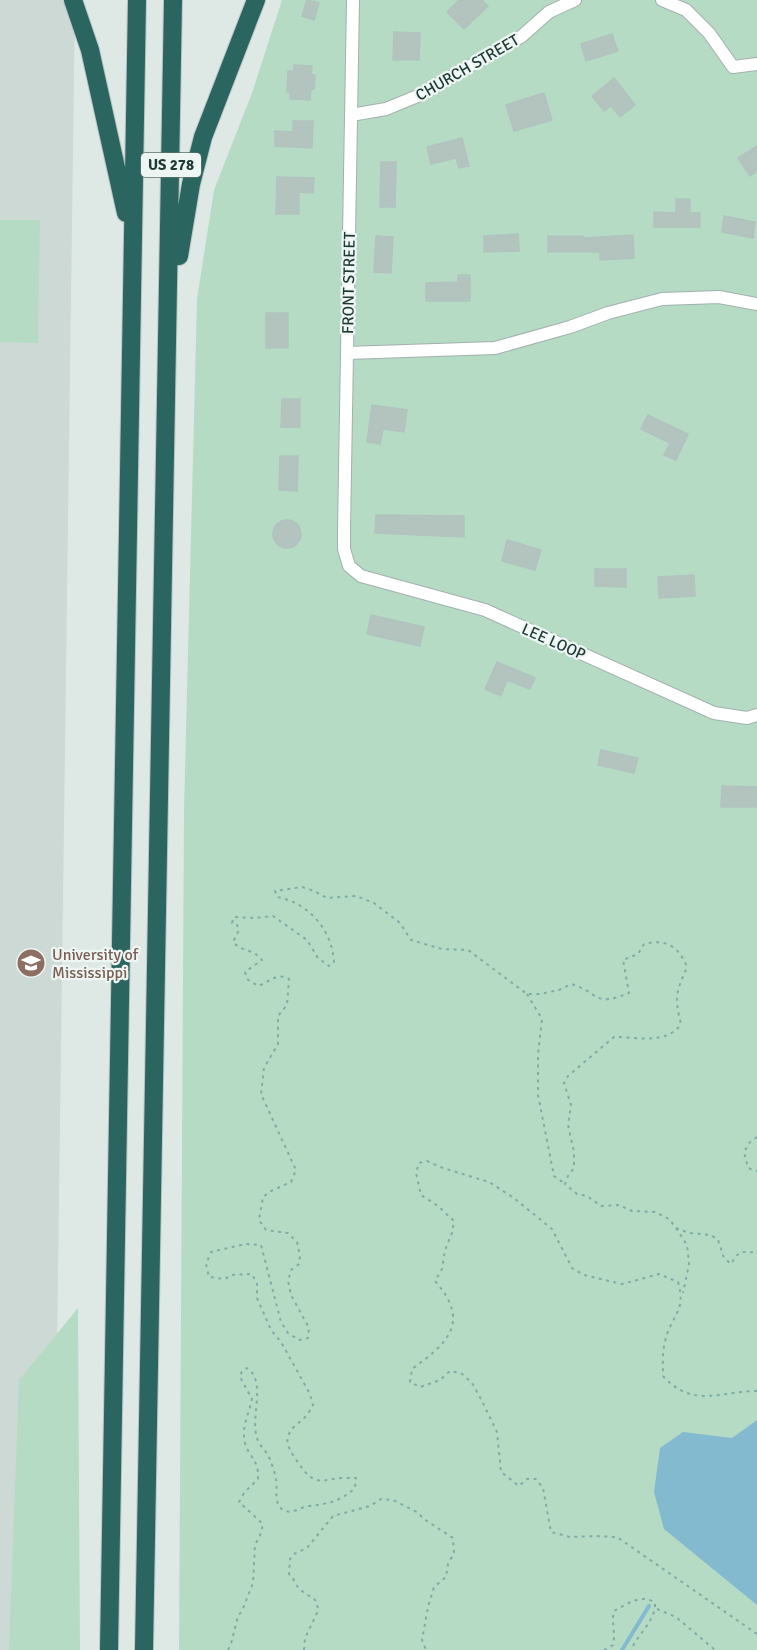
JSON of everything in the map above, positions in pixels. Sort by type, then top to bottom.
[{"type":"highway","points":[[73,0],[90,50],[133,247]]},
{"type":"highway","name":"US 278","points":[[109,1650],[137,0]]},
{"type":"highway","name":"US 278","points":[[144,1650],[173,0]]},
{"type":"highway","points":[[168,329],[180,247],[203,137],[256,0]]},
{"type":"street","name":"FRONT STREET","points":[[349,566],[344,549],[344,530],[353,0]]},
{"type":"street","name":"CHURCH STREET","points":[[351,115],[386,110],[420,95],[522,36],[549,12],[574,0]]},
{"type":"street","points":[[662,0],[686,10],[709,33],[733,68],[757,64]]},
{"type":"street","points":[[347,353],[495,348],[662,299],[719,297],[757,304]]},
{"type":"street","name":"LEE LOOP","points":[[349,566],[361,576],[485,610],[714,713],[747,718],[757,715]]},
{"type":"path","points":[[228,1650],[238,1616],[253,1583],[255,1545],[263,1524],[239,1502],[244,1493],[258,1479],[258,1467],[245,1443],[244,1423],[252,1399],[240,1377],[242,1371],[247,1368],[252,1371],[256,1381],[259,1391],[255,1410],[257,1439],[269,1457],[276,1481],[278,1505],[284,1511],[292,1512],[305,1507],[325,1505],[344,1498],[355,1488],[356,1478],[341,1477],[321,1481],[313,1480],[305,1473],[287,1445],[288,1434],[305,1418],[313,1405],[310,1394],[282,1342],[271,1329],[257,1298],[257,1284],[252,1274],[231,1275],[225,1279],[209,1277],[206,1264],[211,1252],[245,1244],[261,1245],[281,1322],[288,1333],[299,1340],[308,1338],[309,1329],[291,1295],[288,1281],[291,1270],[299,1264],[297,1242],[288,1233],[266,1230],[259,1220],[263,1197],[291,1182],[296,1170],[261,1094],[264,1068],[278,1044],[278,1016],[287,1005],[289,979],[283,976],[274,977],[258,986],[246,979],[245,972],[262,960],[257,953],[238,947],[233,942],[239,930],[237,925],[232,923],[234,916],[255,918],[273,916],[307,940],[318,958],[328,966],[334,962],[333,947],[314,915],[293,900],[277,897],[275,891],[302,887],[327,898],[356,896],[374,903],[400,923],[411,940],[442,949],[468,951],[527,994],[542,1019],[538,1055],[538,1095],[554,1176],[577,1194],[587,1196],[601,1206],[619,1205],[632,1211],[654,1212],[669,1219],[687,1245],[689,1264],[680,1307],[665,1340],[663,1376],[671,1385],[682,1391],[703,1396],[757,1391]]},
{"type":"path","points":[[527,994],[559,990],[571,984],[581,987],[602,1000],[628,993],[623,960],[638,954],[644,944],[650,942],[675,946],[682,954],[687,967],[676,990],[676,1003],[681,1024],[676,1031],[665,1036],[647,1039],[614,1037],[568,1076],[564,1083],[571,1105],[568,1125],[574,1152],[574,1168],[565,1184]]},
{"type":"path","points":[[757,1137],[750,1142],[744,1152],[748,1168],[757,1171]]},
{"type":"path","points":[[682,1296],[678,1282],[659,1274],[622,1284],[584,1275],[572,1268],[552,1229],[514,1198],[489,1182],[427,1161],[419,1162],[416,1173],[421,1195],[454,1221],[442,1269],[435,1281],[445,1293],[453,1311],[453,1328],[442,1345],[411,1370],[410,1382],[420,1387],[440,1380],[450,1371],[461,1373],[472,1383],[497,1432],[501,1472],[519,1486],[527,1479],[536,1479],[543,1488],[551,1532],[570,1537],[617,1537],[757,1634]]},
{"type":"path","points":[[676,1228],[689,1233],[711,1235],[718,1240],[724,1258],[731,1264],[738,1253],[757,1252]]},
{"type":"path","points":[[304,1650],[305,1638],[318,1611],[317,1602],[295,1584],[294,1578],[289,1574],[290,1559],[294,1554],[307,1548],[333,1516],[370,1506],[381,1499],[393,1500],[417,1512],[453,1538],[454,1553],[448,1564],[446,1577],[434,1587],[428,1607],[422,1640],[426,1650]]},
{"type":"path","points":[[604,1650],[613,1645],[615,1635],[612,1617],[614,1611],[643,1598],[655,1604],[654,1616],[638,1635],[631,1650]]},
{"type":"path","points":[[655,1609],[676,1617],[715,1650]]},
{"type":"shaded area","name":"University of Mississippi","points":[[0,0],[75,0],[53,1650],[0,1650]]},
{"type":"green space","points":[[282,0],[757,0],[757,1650],[179,1650],[184,810],[197,299],[214,190],[252,93]]},
{"type":"green space","points":[[0,220],[40,220],[38,343],[0,342]]},
{"type":"green space","points":[[78,1308],[80,1650],[9,1650],[19,1380]]},
{"type":"water","points":[[757,1420],[757,1605],[664,1529],[654,1492],[660,1448],[683,1432],[732,1438]]},
{"type":"building","points":[[307,0],[319,3],[314,20],[302,16]]},
{"type":"building","points":[[459,0],[482,0],[488,6],[464,29],[447,12]]},
{"type":"building","points":[[394,32],[420,33],[419,60],[393,60]]},
{"type":"building","points":[[612,34],[618,51],[586,61],[581,44]]},
{"type":"building","points":[[294,65],[312,66],[311,75],[315,75],[310,100],[290,99],[290,92],[287,92],[288,71],[294,71]]},
{"type":"building","points":[[614,78],[635,105],[620,117],[611,106],[604,111],[592,96]]},
{"type":"building","points":[[544,93],[552,120],[514,131],[506,105]]},
{"type":"building","points":[[293,121],[313,121],[312,148],[275,146],[275,131],[293,132]]},
{"type":"building","points":[[462,138],[469,166],[459,168],[456,158],[431,164],[427,147]]},
{"type":"building","points":[[757,146],[757,171],[750,176],[738,158]]},
{"type":"building","points":[[381,162],[396,162],[395,207],[380,207]]},
{"type":"building","points":[[277,177],[314,178],[313,193],[299,192],[299,214],[276,214]]},
{"type":"building","points":[[676,199],[690,199],[690,213],[700,213],[700,227],[654,227],[654,212],[676,213]]},
{"type":"building","points":[[724,216],[755,222],[753,238],[722,232]]},
{"type":"building","points":[[518,234],[519,251],[484,252],[484,236]]},
{"type":"building","points":[[633,235],[634,258],[600,260],[600,252],[548,252],[548,236],[583,236],[583,238]]},
{"type":"building","points":[[376,236],[393,237],[391,273],[374,272]]},
{"type":"building","points":[[458,275],[470,275],[470,301],[426,301],[426,283],[458,282]]},
{"type":"building","points":[[266,313],[288,313],[288,348],[266,348]]},
{"type":"building","points":[[282,399],[300,399],[300,427],[281,427]]},
{"type":"building","points":[[372,405],[407,410],[404,432],[383,429],[380,444],[367,442]]},
{"type":"building","points":[[648,415],[688,434],[676,460],[664,455],[670,443],[641,429]]},
{"type":"building","points":[[280,456],[298,456],[297,491],[279,490]]},
{"type":"building","points":[[376,515],[464,516],[464,537],[375,533]]},
{"type":"building","points":[[287,520],[297,524],[301,534],[297,544],[287,548],[277,544],[273,534],[277,524]]},
{"type":"building","points":[[507,540],[541,550],[535,570],[502,561]]},
{"type":"building","points":[[595,569],[626,569],[626,587],[595,586]]},
{"type":"building","points":[[694,575],[695,596],[659,598],[658,577]]},
{"type":"building","points":[[371,615],[424,627],[420,646],[367,634]]},
{"type":"building","points":[[497,662],[535,678],[530,689],[507,680],[501,696],[485,689]]},
{"type":"building","points":[[601,750],[638,758],[634,773],[598,765]]},
{"type":"building","points":[[722,786],[757,787],[757,807],[721,807]]},
{"type":"waterway","points":[[622,1650],[649,1606]]},
{"type":"place","name":"University of Mississippi","points":[[31,963]]}]
